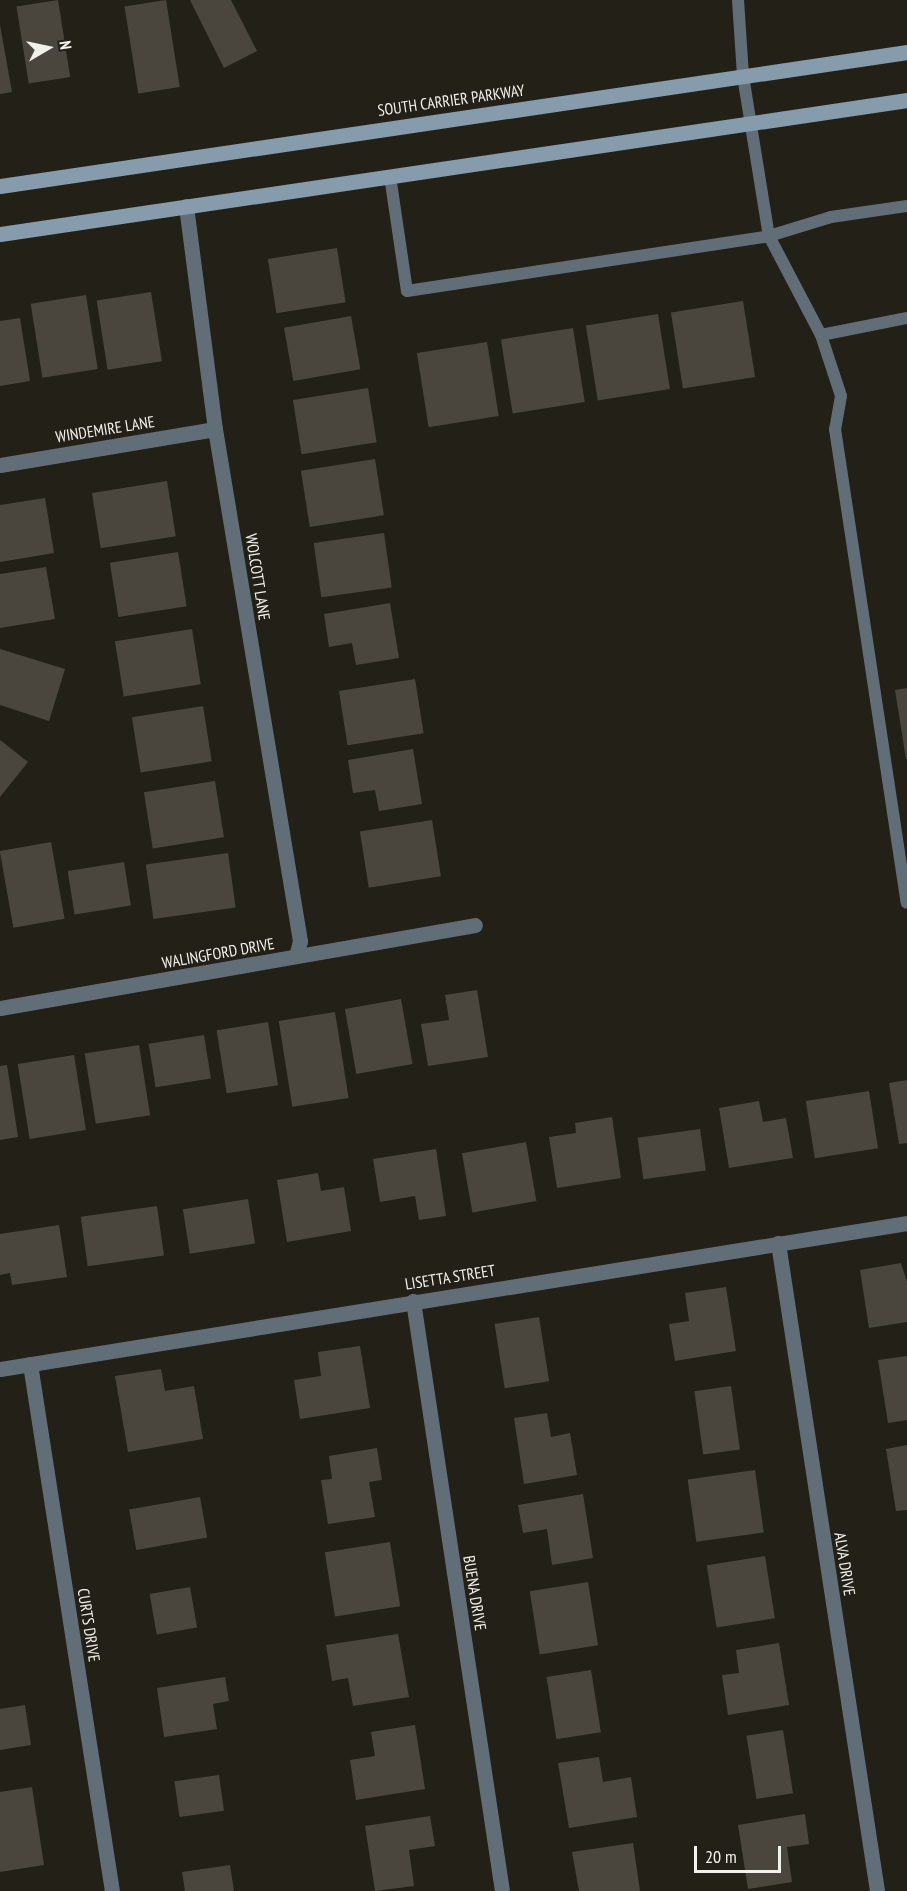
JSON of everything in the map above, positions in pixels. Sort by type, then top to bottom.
[{"type":"main road","name":"SOUTH CARRIER PARKWAY","points":[[0,186],[907,52]]},
{"type":"main road","points":[[0,234],[907,100]]},
{"type":"street","name":"WOLCOTT LANE","points":[[186,206],[215,429],[300,941],[297,952]]},
{"type":"street","name":"WINDEMIRE LANE","points":[[0,465],[215,429]]},
{"type":"street","name":"WALINGFORD DRIVE","points":[[0,1008],[276,962],[297,952],[475,925]]},
{"type":"street","name":"LISETTA STREET","points":[[0,1369],[907,1223]]},
{"type":"street","name":"ALVA DRIVE","points":[[778,1243],[877,1891]]},
{"type":"street","name":"BUENA DRIVE","points":[[413,1301],[502,1891]]},
{"type":"street","name":"CURTS DRIVE","points":[[30,1364],[112,1891]]},
{"type":"lane","points":[[738,0],[743,76],[769,236],[821,335],[841,396],[835,429],[907,903]]},
{"type":"lane","points":[[390,176],[407,291],[769,236],[831,217],[907,206]]},
{"type":"lane","points":[[821,335],[907,318]]},
{"type":"building","points":[[58,0],[70,77],[29,84],[17,7]]},
{"type":"building","points":[[166,0],[180,87],[138,93],[125,7]]},
{"type":"building","points":[[190,0],[231,0],[257,51],[224,68]]},
{"type":"building","points":[[0,25],[12,92],[0,94]]},
{"type":"building","points":[[337,248],[346,302],[276,313],[268,259]]},
{"type":"building","points":[[151,292],[162,361],[108,370],[97,301]]},
{"type":"building","points":[[86,295],[98,369],[42,378],[31,304]]},
{"type":"building","points":[[743,301],[755,377],[683,388],[671,312]]},
{"type":"building","points":[[658,314],[670,389],[598,400],[586,325]]},
{"type":"building","points":[[351,316],[360,369],[293,381],[284,328]]},
{"type":"building","points":[[20,318],[30,381],[0,386],[0,321]]},
{"type":"building","points":[[573,328],[585,402],[513,413],[501,339]]},
{"type":"building","points":[[487,342],[499,416],[429,427],[417,353]]},
{"type":"building","points":[[368,388],[377,442],[302,454],[293,400]]},
{"type":"building","points":[[375,459],[384,515],[310,527],[301,471]]},
{"type":"building","points":[[167,481],[176,536],[101,548],[92,493]]},
{"type":"building","points":[[45,498],[54,553],[0,562],[0,505]]},
{"type":"building","points":[[384,533],[392,587],[321,597],[314,543]]},
{"type":"building","points":[[178,552],[187,606],[118,617],[110,563]]},
{"type":"building","points":[[46,567],[55,619],[0,628],[0,574]]},
{"type":"building","points":[[390,603],[399,658],[356,665],[352,643],[329,647],[324,614]]},
{"type":"building","points":[[192,629],[201,684],[124,697],[115,641]]},
{"type":"building","points":[[0,649],[65,669],[49,721],[0,705]]},
{"type":"building","points":[[415,679],[424,733],[348,745],[339,691]]},
{"type":"building","points":[[907,688],[907,759],[906,759],[895,690]]},
{"type":"building","points":[[203,706],[212,761],[141,773],[132,717]]},
{"type":"building","points":[[0,740],[28,762],[0,797]]},
{"type":"building","points":[[413,749],[422,804],[379,811],[375,790],[353,793],[348,760]]},
{"type":"building","points":[[215,781],[224,837],[153,849],[144,792]]},
{"type":"building","points":[[432,820],[441,876],[369,888],[360,831]]},
{"type":"building","points":[[51,842],[65,919],[13,928],[0,851]]},
{"type":"building","points":[[228,853],[236,907],[153,919],[146,865]]},
{"type":"building","points":[[124,862],[131,905],[75,914],[68,871]]},
{"type":"building","points":[[477,990],[488,1057],[428,1066],[421,1024],[449,1020],[445,995]]},
{"type":"building","points":[[401,999],[412,1064],[356,1074],[345,1009]]},
{"type":"building","points":[[335,1012],[349,1098],[292,1107],[279,1021]]},
{"type":"building","points":[[268,1022],[278,1085],[227,1093],[217,1030]]},
{"type":"building","points":[[204,1035],[211,1078],[156,1087],[149,1044]]},
{"type":"building","points":[[139,1045],[150,1115],[96,1124],[85,1054]]},
{"type":"building","points":[[74,1055],[86,1130],[30,1139],[18,1064]]},
{"type":"building","points":[[7,1065],[18,1137],[0,1140],[0,1066]]},
{"type":"building","points":[[907,1080],[907,1143],[899,1144],[889,1083]]},
{"type":"building","points":[[869,1091],[878,1148],[815,1158],[806,1101]]},
{"type":"building","points":[[759,1101],[763,1122],[786,1118],[793,1158],[729,1168],[719,1108]]},
{"type":"building","points":[[612,1117],[621,1178],[557,1188],[549,1137],[576,1133],[575,1123]]},
{"type":"building","points":[[700,1129],[706,1171],[643,1179],[638,1138]]},
{"type":"building","points":[[526,1142],[536,1201],[472,1212],[462,1153]]},
{"type":"building","points":[[436,1149],[446,1216],[419,1220],[415,1196],[380,1202],[373,1159]]},
{"type":"building","points":[[318,1173],[321,1191],[344,1187],[351,1231],[287,1242],[277,1180]]},
{"type":"building","points":[[248,1199],[255,1243],[190,1254],[183,1209]]},
{"type":"building","points":[[157,1206],[164,1256],[88,1266],[81,1217]]},
{"type":"building","points":[[59,1225],[67,1277],[12,1285],[10,1273],[0,1275],[0,1234]]},
{"type":"building","points":[[901,1263],[907,1282],[907,1322],[869,1328],[860,1270]]},
{"type":"building","points":[[726,1287],[736,1351],[675,1361],[669,1324],[689,1321],[685,1293]]},
{"type":"building","points":[[539,1317],[549,1381],[505,1388],[495,1324]]},
{"type":"building","points":[[360,1346],[370,1408],[300,1419],[294,1380],[321,1376],[318,1352]]},
{"type":"building","points":[[907,1356],[907,1420],[888,1423],[878,1360]]},
{"type":"building","points":[[161,1369],[165,1391],[194,1386],[203,1439],[128,1452],[115,1376]]},
{"type":"building","points":[[731,1386],[740,1449],[703,1455],[694,1391]]},
{"type":"building","points":[[547,1413],[551,1437],[570,1433],[577,1475],[524,1484],[514,1418]]},
{"type":"building","points":[[907,1445],[907,1510],[896,1511],[886,1449]]},
{"type":"building","points":[[377,1448],[382,1480],[369,1482],[375,1517],[328,1524],[321,1480],[332,1479],[329,1456]]},
{"type":"building","points":[[755,1470],[764,1532],[696,1542],[688,1479]]},
{"type":"building","points":[[583,1494],[593,1558],[552,1565],[547,1529],[523,1533],[518,1505]]},
{"type":"building","points":[[200,1497],[207,1537],[136,1550],[129,1510]]},
{"type":"building","points":[[390,1542],[400,1606],[335,1617],[325,1552]]},
{"type":"building","points":[[765,1556],[775,1618],[717,1627],[707,1565]]},
{"type":"building","points":[[588,1582],[598,1645],[540,1654],[530,1591]]},
{"type":"building","points":[[190,1587],[197,1627],[157,1634],[150,1594]]},
{"type":"building","points":[[398,1634],[409,1697],[353,1706],[348,1678],[332,1681],[326,1645]]},
{"type":"building","points":[[779,1643],[789,1705],[728,1715],[722,1675],[739,1673],[736,1650]]},
{"type":"building","points":[[591,1670],[601,1732],[556,1739],[547,1677]]},
{"type":"building","points":[[225,1677],[229,1701],[213,1704],[217,1729],[164,1737],[157,1688]]},
{"type":"building","points":[[25,1705],[31,1745],[0,1750],[0,1709]]},
{"type":"building","points":[[415,1725],[425,1789],[356,1800],[350,1760],[375,1756],[371,1732]]},
{"type":"building","points":[[783,1730],[793,1793],[756,1799],[746,1736]]},
{"type":"building","points":[[599,1757],[603,1782],[631,1777],[637,1817],[569,1828],[558,1763]]},
{"type":"building","points":[[219,1775],[224,1811],[179,1817],[174,1781]]},
{"type":"building","points":[[32,1787],[44,1865],[0,1872],[0,1792]]},
{"type":"building","points":[[805,1814],[809,1844],[787,1847],[792,1882],[748,1889],[738,1825]]},
{"type":"building","points":[[430,1816],[435,1846],[409,1850],[414,1886],[375,1891],[365,1826]]},
{"type":"building","points":[[633,1843],[640,1891],[579,1891],[572,1852]]},
{"type":"building","points":[[230,1865],[234,1891],[185,1891],[182,1872]]}]
